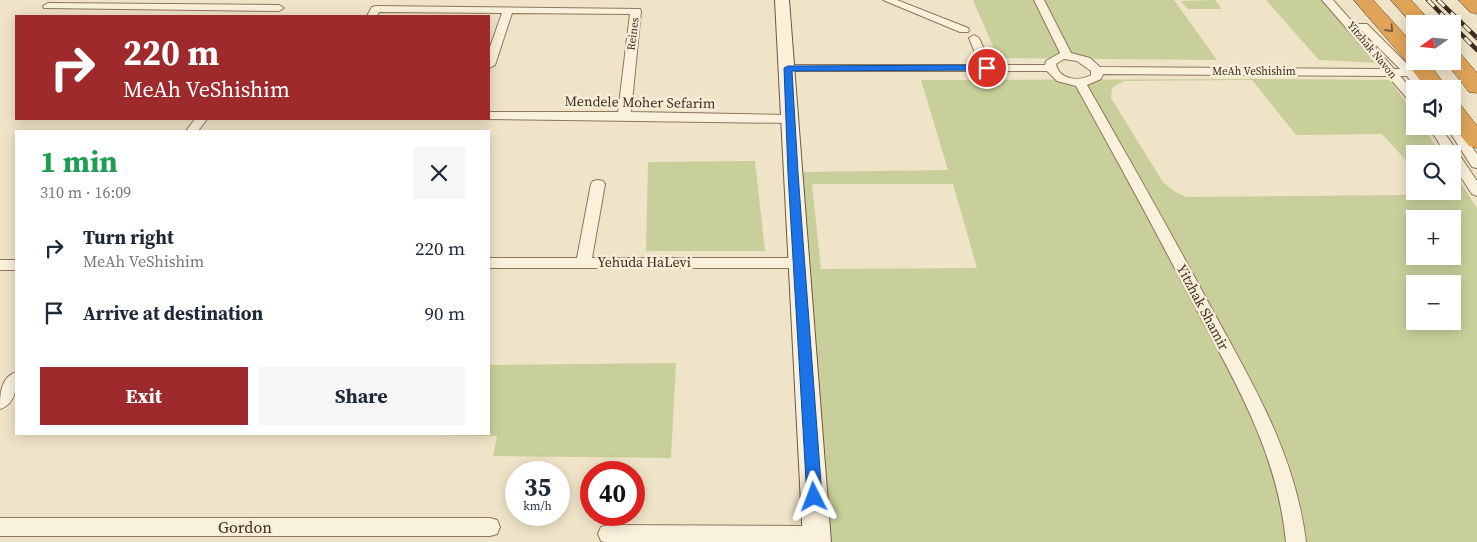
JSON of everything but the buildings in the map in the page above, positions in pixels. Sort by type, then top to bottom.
[{"type":"highway","points":[[1363,0],[1406,55]]},
{"type":"highway","points":[[1400,0],[1414,15]]},
{"type":"highway","points":[[1468,0],[1477,8]]},
{"type":"highway","points":[[1461,67],[1477,87]]},
{"type":"highway","points":[[1419,70],[1428,80]]},
{"type":"highway","points":[[1461,121],[1477,141]]},
{"type":"street","points":[[608,534],[817,539],[798,263],[788,68],[782,0]]},
{"type":"street","points":[[888,0],[964,30]]},
{"type":"street","points":[[1039,0],[1067,56]]},
{"type":"street","name":"Yitzhak Navon","points":[[1327,0],[1406,90]]},
{"type":"street","name":"Yitzhak Navon","points":[[1338,0],[1406,58]]},
{"type":"street","points":[[48,6],[279,8]]},
{"type":"street","name":"Reines","points":[[373,15],[376,9],[636,11],[624,116]]},
{"type":"street","points":[[490,61],[508,10]]},
{"type":"street","points":[[974,38],[987,68]]},
{"type":"street","points":[[788,68],[1050,68],[1063,79],[1080,82],[1094,80],[1097,77],[1098,70],[1084,59],[1067,56],[1055,58],[1050,63],[1050,68]]},
{"type":"street","name":"MeAh VeShishim","points":[[1098,70],[1390,72],[1406,67]]},
{"type":"street","name":"Yitzhak Shamir","points":[[1080,82],[1155,217],[1258,414],[1283,469],[1295,517],[1296,542]]},
{"type":"street","name":"Mendele Moher Sefarim","points":[[490,116],[791,119]]},
{"type":"street","points":[[1440,135],[1477,191]]},
{"type":"street","points":[[1458,135],[1477,164]]},
{"type":"street","points":[[584,262],[598,184]]},
{"type":"street","name":"Yehuda HaLevi","points":[[490,263],[798,263]]},
{"type":"street","points":[[0,265],[15,265]]},
{"type":"street","points":[[0,402],[15,381]]},
{"type":"street","name":"Gordon","points":[[0,527],[490,527]]},
{"type":"green space","points":[[973,0],[1174,0],[1217,60],[998,58]]},
{"type":"green space","points":[[1215,0],[1222,9],[1188,9],[1181,1]]},
{"type":"green space","points":[[1266,0],[1324,0],[1378,63],[1319,60]]},
{"type":"green space","points":[[1260,79],[1390,80],[1406,102],[1406,135],[1429,135],[1435,145],[1406,145],[1406,160],[1382,134],[1296,135],[1252,80],[1124,81],[1112,88],[1111,98],[1163,182],[1174,191],[1186,197],[1406,194],[1406,200],[1461,200],[1461,183],[1477,208],[1477,542],[832,542],[802,172],[948,170],[921,80]],"holes":[[[812,184],[953,184],[977,268],[821,269]]]},
{"type":"green space","points":[[755,161],[765,251],[646,251],[648,162]]},
{"type":"green space","points":[[676,363],[671,458],[493,456],[497,436],[442,435],[490,435],[490,365]]},
{"type":"railway","points":[[1428,0],[1442,15]]},
{"type":"railway","points":[[1438,0],[1477,38]]},
{"type":"railway","points":[[1461,34],[1477,50]]},
{"type":"route","points":[[814,497],[798,263],[788,68],[987,68]]}]
